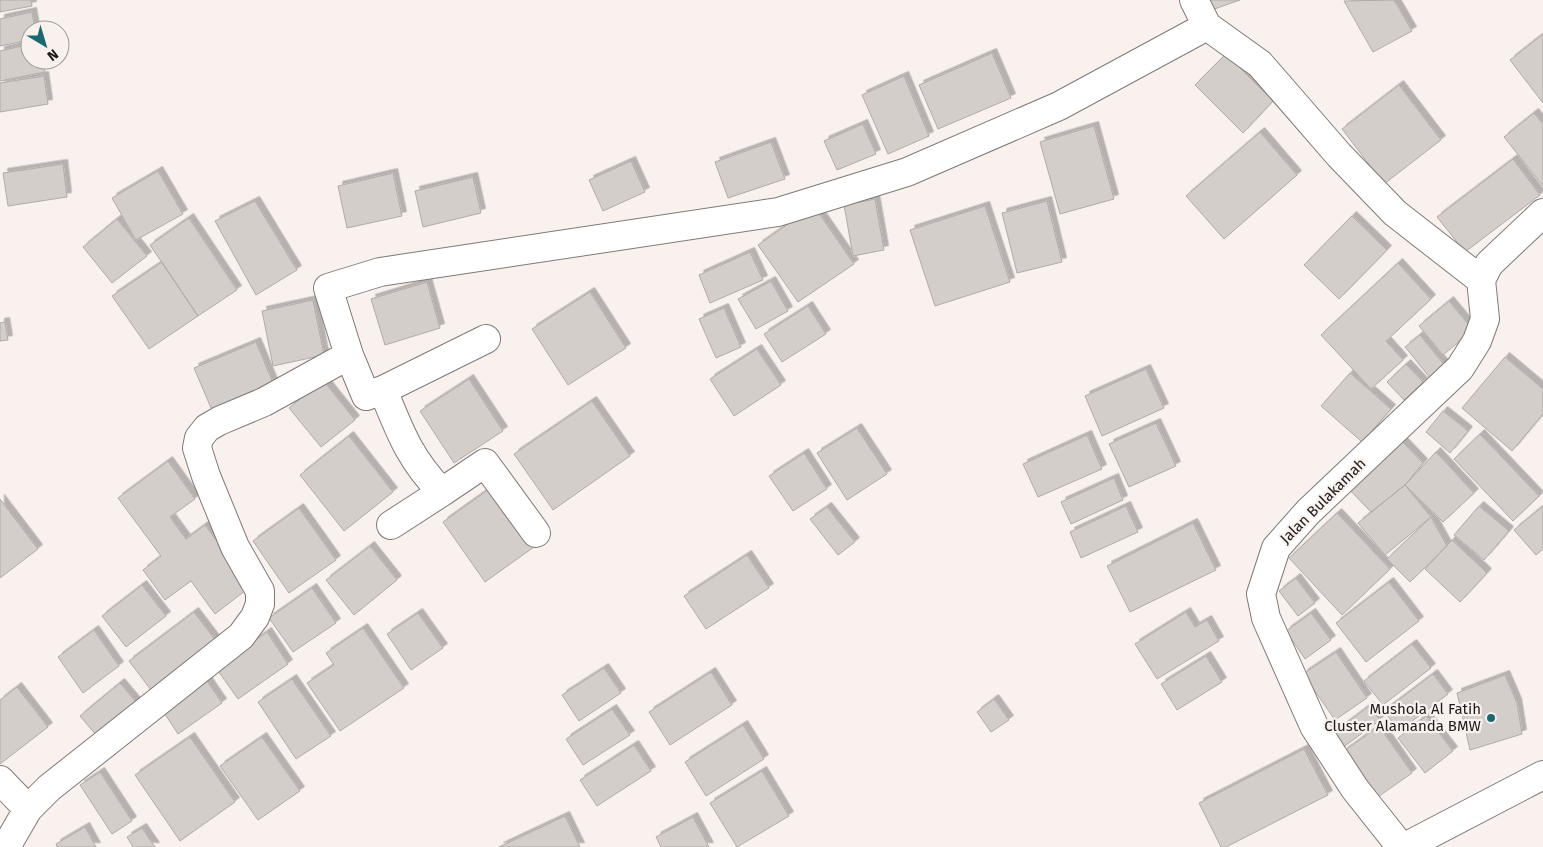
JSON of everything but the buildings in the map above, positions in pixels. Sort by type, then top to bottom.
[{"type":"street","points":[[1194,0],[1208,26],[1260,64],[1339,155],[1395,213],[1481,280],[1489,264],[1543,213]]},
{"type":"street","points":[[486,339],[383,390],[366,396],[349,355],[328,288],[380,272],[778,212],[907,172],[1059,106],[1208,26]]},
{"type":"street","name":"Jalan Bulakamah","points":[[1401,847],[1355,789],[1314,726],[1266,618],[1261,594],[1276,548],[1308,512],[1460,368],[1477,341],[1485,319],[1481,280]]},
{"type":"street","points":[[6,847],[28,809],[49,788],[241,636],[255,617],[260,604],[260,591],[236,547],[206,476],[197,448],[199,438],[207,428],[218,421],[264,402],[349,355]]},
{"type":"street","points":[[383,390],[409,452],[418,466],[442,492]]},
{"type":"street","points":[[391,525],[485,462],[536,533]]},
{"type":"street","points":[[1405,847],[1543,775]]},
{"type":"street","points":[[0,780],[28,809]]},
{"type":"place","name":"Mushola Al Fatih Cluster Alamanda BMW","points":[[1491,718]]}]
